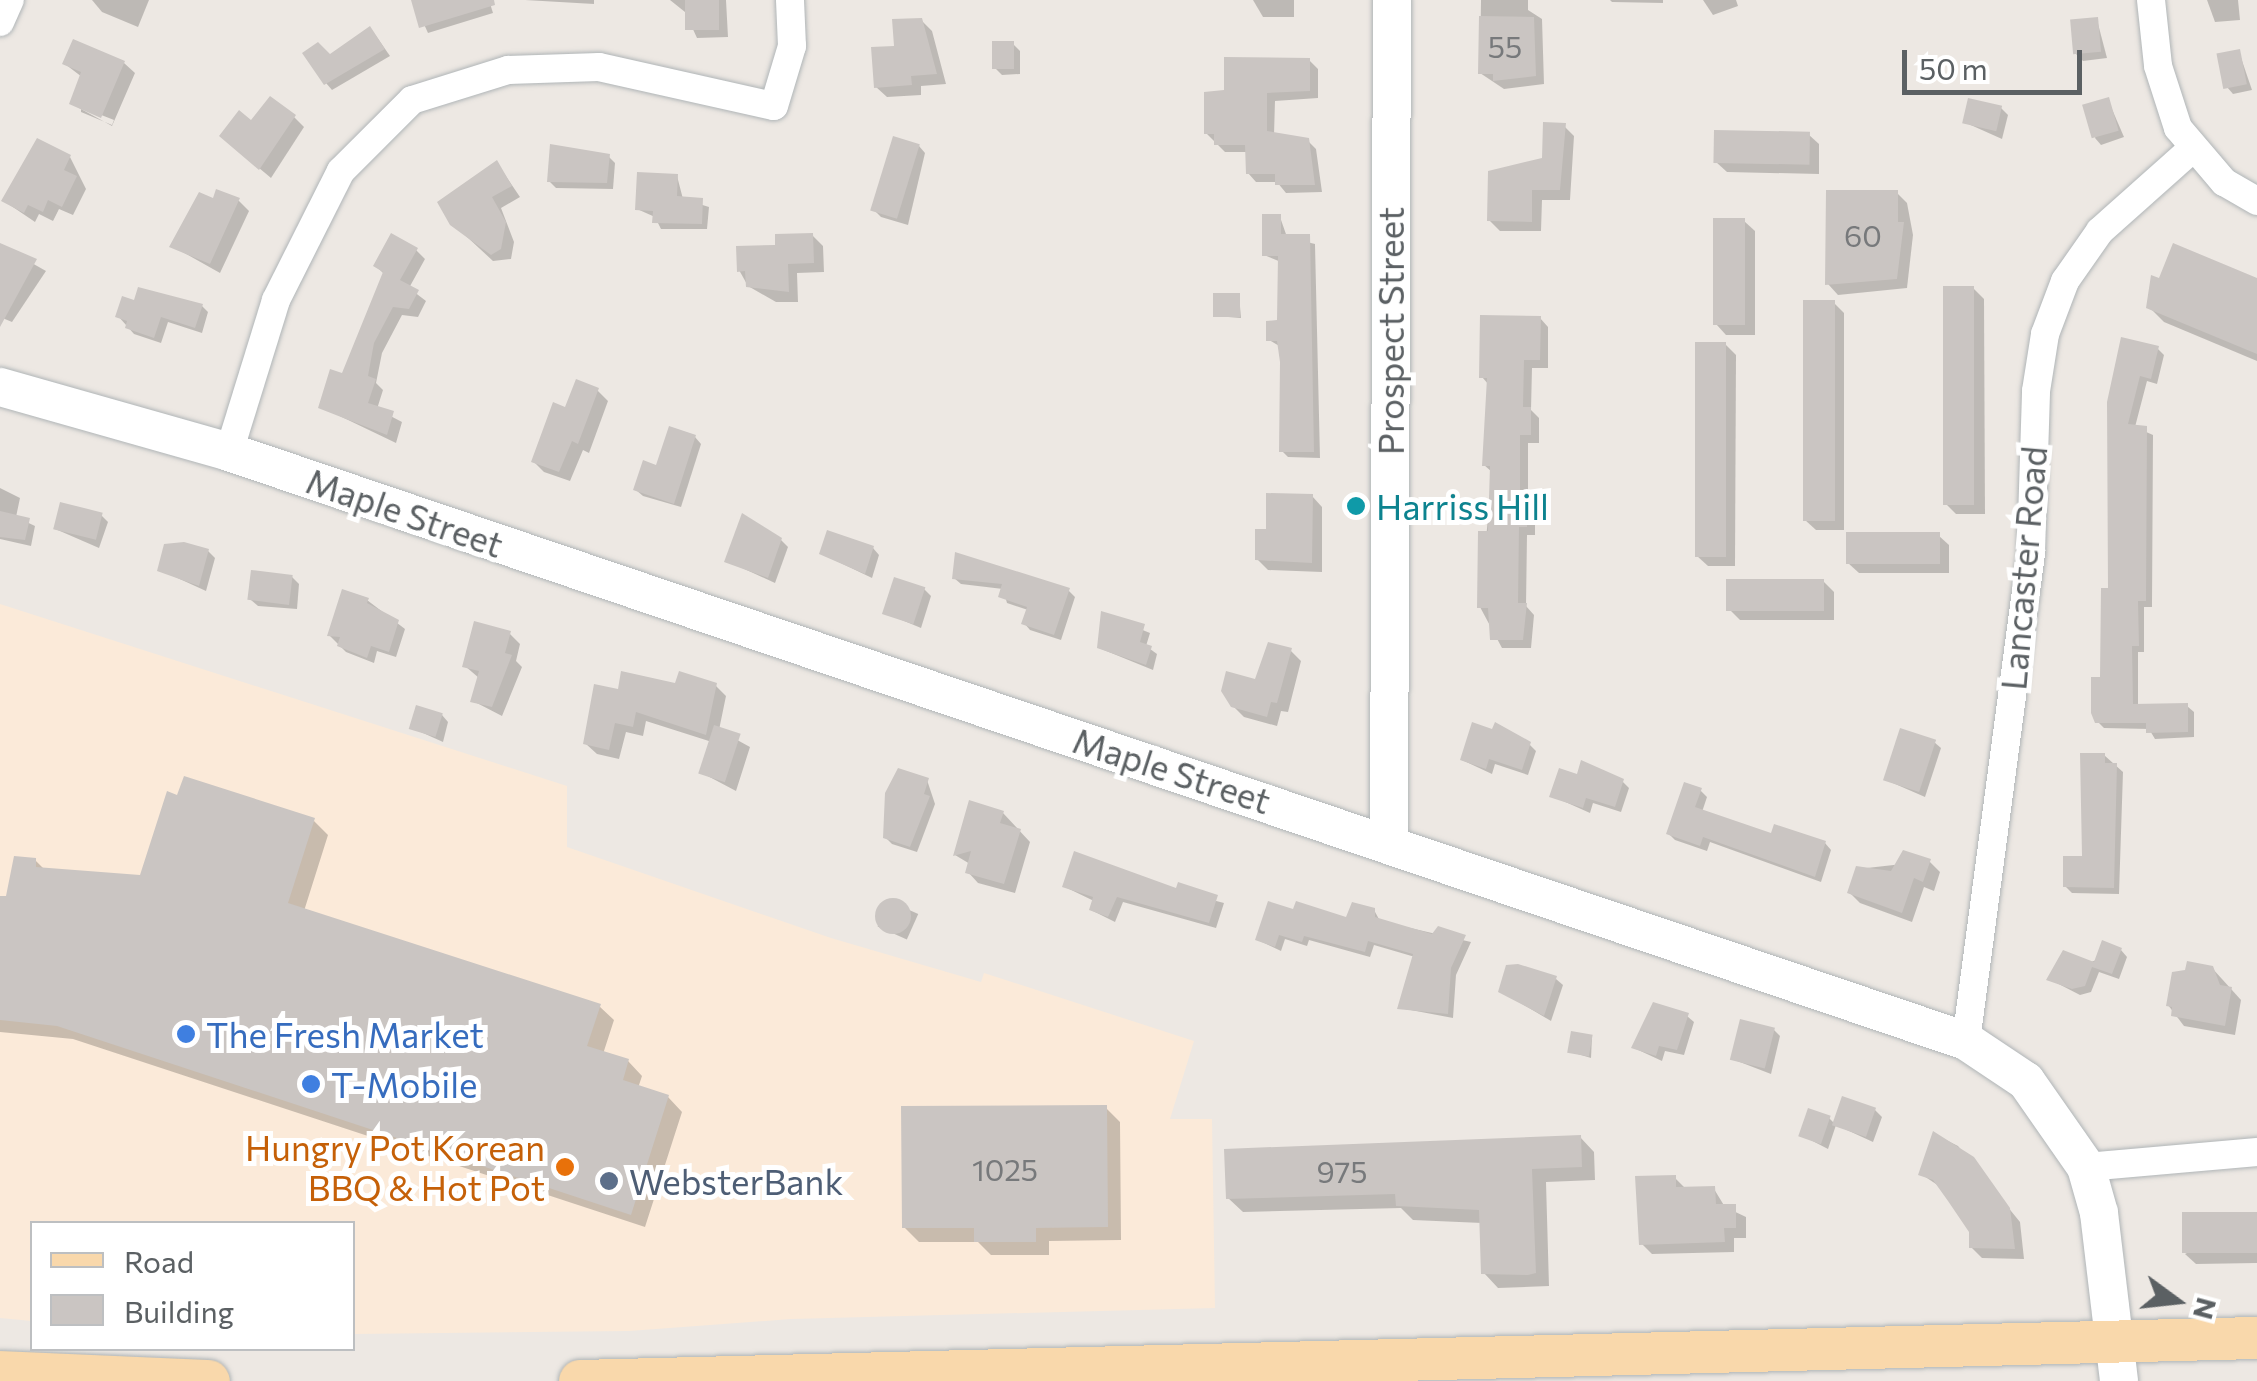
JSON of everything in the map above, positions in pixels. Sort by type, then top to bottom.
[{"type":"main road","name":"Prospect Street","points":[[1389,842],[1392,0]]},
{"type":"main road","name":"Maple Street","points":[[0,387],[229,452],[1389,842],[1966,1041],[2026,1081],[2086,1168],[2099,1213],[2116,1362]]},
{"type":"main road","points":[[580,1381],[2116,1362],[2257,1338]]},
{"type":"main road","points":[[0,1372],[209,1381]]},
{"type":"street","points":[[0,22],[10,0]]},
{"type":"street","points":[[229,452],[276,300],[341,172],[412,100],[508,70],[600,67],[774,106],[792,46],[790,0]]},
{"type":"street","points":[[2151,0],[2166,100],[2191,150],[2224,182],[2257,201]]},
{"type":"street","name":"Lancaster Road","points":[[1966,1041],[2030,566],[2036,391],[2045,334],[2065,281],[2100,231],[2191,150]]},
{"type":"street","points":[[2086,1168],[2257,1152]]},
{"type":"shaded area","points":[[0,604],[567,786],[567,847],[831,938],[981,982],[984,973],[1194,1041],[1170,1119],[1212,1119],[1215,1308],[791,1319],[629,1331],[355,1334],[355,1221],[30,1221],[30,1321],[0,1318]]},
{"type":"building","points":[[411,0],[494,0],[495,5],[419,28]]},
{"type":"building","points":[[685,0],[719,0],[719,30],[685,30]]},
{"type":"building","points":[[1479,16],[1534,17],[1536,76],[1493,81],[1493,74],[1478,74]]},
{"type":"building","points":[[2098,17],[2101,52],[2073,54],[2070,19]]},
{"type":"building","points":[[922,18],[937,74],[911,76],[912,85],[874,88],[871,47],[894,46],[892,19]]},
{"type":"building","points":[[370,26],[385,49],[324,85],[302,53],[318,42],[330,54]]},
{"type":"building","points":[[73,39],[125,61],[101,118],[69,104],[81,72],[62,64]]},
{"type":"building","points":[[992,41],[1014,41],[1014,69],[992,69]]},
{"type":"building","points":[[2240,49],[2247,84],[2223,89],[2216,54]]},
{"type":"building","points":[[1224,57],[1310,58],[1310,91],[1267,93],[1267,131],[1309,138],[1315,185],[1275,185],[1275,174],[1246,174],[1245,145],[1214,145],[1214,134],[1204,134],[1204,92],[1224,90]]},
{"type":"building","points":[[270,96],[296,115],[259,170],[219,136],[239,110],[251,120]]},
{"type":"building","points":[[2109,97],[2119,131],[2092,138],[2082,105]]},
{"type":"building","points":[[1968,98],[2002,106],[1996,131],[1962,123]]},
{"type":"building","points":[[1543,122],[1566,123],[1560,190],[1532,190],[1532,222],[1487,221],[1488,171],[1542,158]]},
{"type":"building","points":[[1714,130],[1810,132],[1809,165],[1713,163]]},
{"type":"building","points":[[893,136],[920,144],[897,219],[870,211]]},
{"type":"building","points":[[37,138],[71,155],[64,170],[77,176],[62,207],[48,200],[43,212],[28,205],[24,213],[1,201]]},
{"type":"building","points":[[550,144],[610,154],[607,183],[547,182]]},
{"type":"building","points":[[497,160],[512,186],[492,197],[506,222],[501,249],[491,255],[450,225],[437,202]]},
{"type":"building","points":[[637,172],[678,174],[677,196],[703,198],[702,224],[652,223],[653,211],[635,210]]},
{"type":"building","points":[[216,189],[240,198],[210,264],[169,247],[199,192],[213,198]]},
{"type":"building","points":[[1826,190],[1898,190],[1898,222],[1904,222],[1897,279],[1825,285]]},
{"type":"building","points":[[1262,214],[1281,214],[1281,234],[1310,234],[1314,452],[1279,452],[1280,362],[1277,341],[1266,341],[1266,321],[1277,320],[1278,256],[1262,256]]},
{"type":"building","points":[[1713,218],[1745,218],[1745,325],[1713,325]]},
{"type":"building","points":[[391,233],[418,248],[400,280],[419,290],[409,309],[393,307],[374,343],[368,376],[376,379],[368,403],[394,411],[387,435],[318,408],[330,369],[342,373],[383,272],[373,266]]},
{"type":"building","points":[[813,233],[814,263],[788,264],[789,292],[746,287],[745,271],[737,272],[736,246],[775,245],[775,234]]},
{"type":"building","points":[[0,243],[37,259],[0,327]]},
{"type":"building","points":[[2173,243],[2257,278],[2257,354],[2146,308],[2151,275],[2159,278]]},
{"type":"building","points":[[1943,286],[1974,286],[1974,505],[1943,505]]},
{"type":"building","points":[[138,287],[203,304],[195,328],[161,317],[154,338],[125,328],[127,321],[115,317],[122,296],[134,300]]},
{"type":"building","points":[[1213,293],[1240,293],[1240,317],[1213,317]]},
{"type":"building","points":[[1803,300],[1835,300],[1835,521],[1803,521]]},
{"type":"building","points":[[1480,315],[1541,316],[1540,360],[1524,360],[1523,407],[1531,407],[1531,435],[1520,435],[1520,491],[1527,491],[1527,527],[1519,527],[1518,603],[1527,603],[1523,640],[1490,640],[1488,608],[1477,608],[1478,531],[1488,531],[1490,466],[1482,466],[1487,378],[1479,378]]},
{"type":"building","points":[[2121,337],[2159,346],[2151,379],[2140,376],[2128,424],[2147,426],[2146,601],[2138,601],[2139,646],[2132,646],[2133,704],[2188,703],[2188,732],[2146,733],[2146,723],[2095,723],[2091,713],[2091,677],[2100,677],[2101,588],[2108,588],[2107,402]]},
{"type":"building","points":[[1695,342],[1726,342],[1726,557],[1695,557]]},
{"type":"building","points":[[576,379],[599,388],[578,444],[572,441],[559,472],[531,462],[553,402],[565,407]]},
{"type":"building","points":[[669,426],[696,435],[674,504],[633,490],[643,460],[656,465]]},
{"type":"building","points":[[1266,493],[1313,494],[1312,563],[1255,560],[1255,529],[1266,529]]},
{"type":"building","points":[[60,502],[103,513],[96,540],[53,529]]},
{"type":"building","points":[[0,511],[30,518],[25,540],[0,537]]},
{"type":"building","points":[[742,513],[782,538],[768,578],[724,562]]},
{"type":"building","points":[[827,530],[874,546],[865,574],[819,554]]},
{"type":"building","points":[[1846,532],[1940,532],[1940,564],[1846,564]]},
{"type":"building","points":[[184,542],[209,549],[199,586],[157,571],[164,544]]},
{"type":"building","points":[[955,552],[1070,588],[1054,635],[1021,624],[1027,607],[998,597],[1002,584],[952,579]]},
{"type":"building","points":[[251,570],[293,575],[289,605],[247,600]]},
{"type":"building","points":[[894,577],[925,587],[913,624],[882,614]]},
{"type":"building","points":[[1726,579],[1824,579],[1824,611],[1726,611]]},
{"type":"building","points":[[342,589],[369,598],[367,603],[399,620],[389,652],[371,646],[367,658],[337,646],[340,637],[327,636]]},
{"type":"building","points":[[1101,611],[1145,624],[1140,642],[1152,646],[1146,665],[1097,648]]},
{"type":"building","points":[[474,621],[511,631],[505,653],[512,655],[492,707],[470,702],[479,671],[462,667]]},
{"type":"building","points":[[1268,642],[1292,648],[1277,703],[1271,702],[1267,717],[1231,707],[1221,691],[1226,671],[1255,679]]},
{"type":"building","points":[[621,671],[675,683],[679,671],[717,683],[706,735],[636,712],[633,727],[615,723],[609,750],[583,744],[594,684],[618,689]]},
{"type":"building","points":[[416,705],[443,713],[435,737],[409,729]]},
{"type":"building","points":[[1472,722],[1492,729],[1495,722],[1531,742],[1522,770],[1489,759],[1486,769],[1460,760]]},
{"type":"building","points":[[714,725],[741,734],[725,782],[698,774]]},
{"type":"building","points":[[1900,728],[1936,740],[1919,792],[1883,780]]},
{"type":"building","points":[[2080,753],[2105,753],[2105,763],[2117,763],[2114,888],[2063,887],[2063,856],[2082,856]]},
{"type":"building","points":[[1581,760],[1624,779],[1615,807],[1586,798],[1583,808],[1549,797],[1559,768],[1577,774]]},
{"type":"building","points":[[898,768],[929,778],[924,794],[930,796],[910,847],[883,838],[885,793]]},
{"type":"building","points":[[184,776],[315,818],[288,903],[601,1004],[587,1046],[629,1059],[623,1080],[669,1095],[631,1215],[57,1026],[0,1020],[0,896],[6,896],[14,856],[36,858],[36,867],[140,875],[167,791],[177,795]]},
{"type":"building","points":[[1684,782],[1702,788],[1695,807],[1771,833],[1774,824],[1826,841],[1815,877],[1703,837],[1700,846],[1666,834]]},
{"type":"building","points":[[969,800],[1004,811],[1000,823],[1021,829],[1004,884],[965,873],[971,851],[953,856]]},
{"type":"building","points":[[1903,850],[1931,859],[1923,882],[1914,878],[1902,913],[1847,893],[1856,866],[1891,871]]},
{"type":"building","points":[[1074,851],[1176,888],[1178,882],[1218,895],[1209,923],[1117,897],[1108,917],[1089,910],[1093,897],[1062,887]]},
{"type":"building","points":[[893,898],[906,903],[911,916],[906,929],[893,934],[880,929],[875,916],[880,903]]},
{"type":"building","points":[[1268,901],[1293,909],[1296,901],[1346,917],[1352,902],[1375,908],[1375,917],[1432,934],[1438,926],[1466,935],[1451,968],[1448,1014],[1397,1009],[1413,954],[1368,941],[1365,952],[1304,936],[1302,942],[1279,935],[1275,947],[1255,940]]},
{"type":"building","points":[[2102,940],[2122,948],[2112,974],[2092,967],[2085,986],[2072,989],[2046,980],[2063,950],[2094,962]]},
{"type":"building","points":[[2187,961],[2213,966],[2220,985],[2232,987],[2225,1026],[2171,1016],[2172,1007],[2166,1006],[2172,972],[2185,970]]},
{"type":"building","points":[[1518,964],[1557,976],[1544,1016],[1498,992],[1506,965]]},
{"type":"building","points":[[1653,1002],[1689,1013],[1677,1050],[1659,1046],[1656,1056],[1631,1048]]},
{"type":"building","points":[[1740,1019],[1775,1028],[1765,1068],[1730,1060]]},
{"type":"building","points":[[1571,1031],[1593,1035],[1589,1056],[1567,1053]]},
{"type":"building","points":[[1842,1096],[1876,1108],[1866,1137],[1832,1125]]},
{"type":"building","points":[[1107,1105],[1108,1227],[1036,1228],[1036,1242],[974,1242],[974,1228],[902,1228],[901,1106]]},
{"type":"building","points":[[1808,1108],[1831,1116],[1821,1144],[1798,1136]]},
{"type":"building","points":[[1933,1131],[1974,1157],[2010,1208],[2015,1249],[1969,1248],[1969,1232],[1948,1201],[1933,1180],[1918,1175]]},
{"type":"building","points":[[1581,1135],[1582,1167],[1532,1169],[1536,1273],[1528,1275],[1481,1274],[1479,1210],[1396,1206],[1395,1194],[1226,1199],[1224,1149]]},
{"type":"building","points":[[1676,1175],[1676,1187],[1715,1186],[1716,1204],[1736,1204],[1736,1228],[1724,1228],[1725,1242],[1639,1245],[1635,1176]]},
{"type":"building","points":[[2182,1212],[2257,1212],[2257,1253],[2182,1253]]},
{"type":"place","name":"Harriss Hill","points":[[1356,506]]},
{"type":"place","name":"The Fresh Market","points":[[186,1034]]},
{"type":"place","name":"T-Mobile","points":[[311,1084]]},
{"type":"place","name":"Hungry Pot Korean BBQ & Hot Pot","points":[[565,1167]]},
{"type":"place","name":"WebsterBank","points":[[609,1181]]}]
